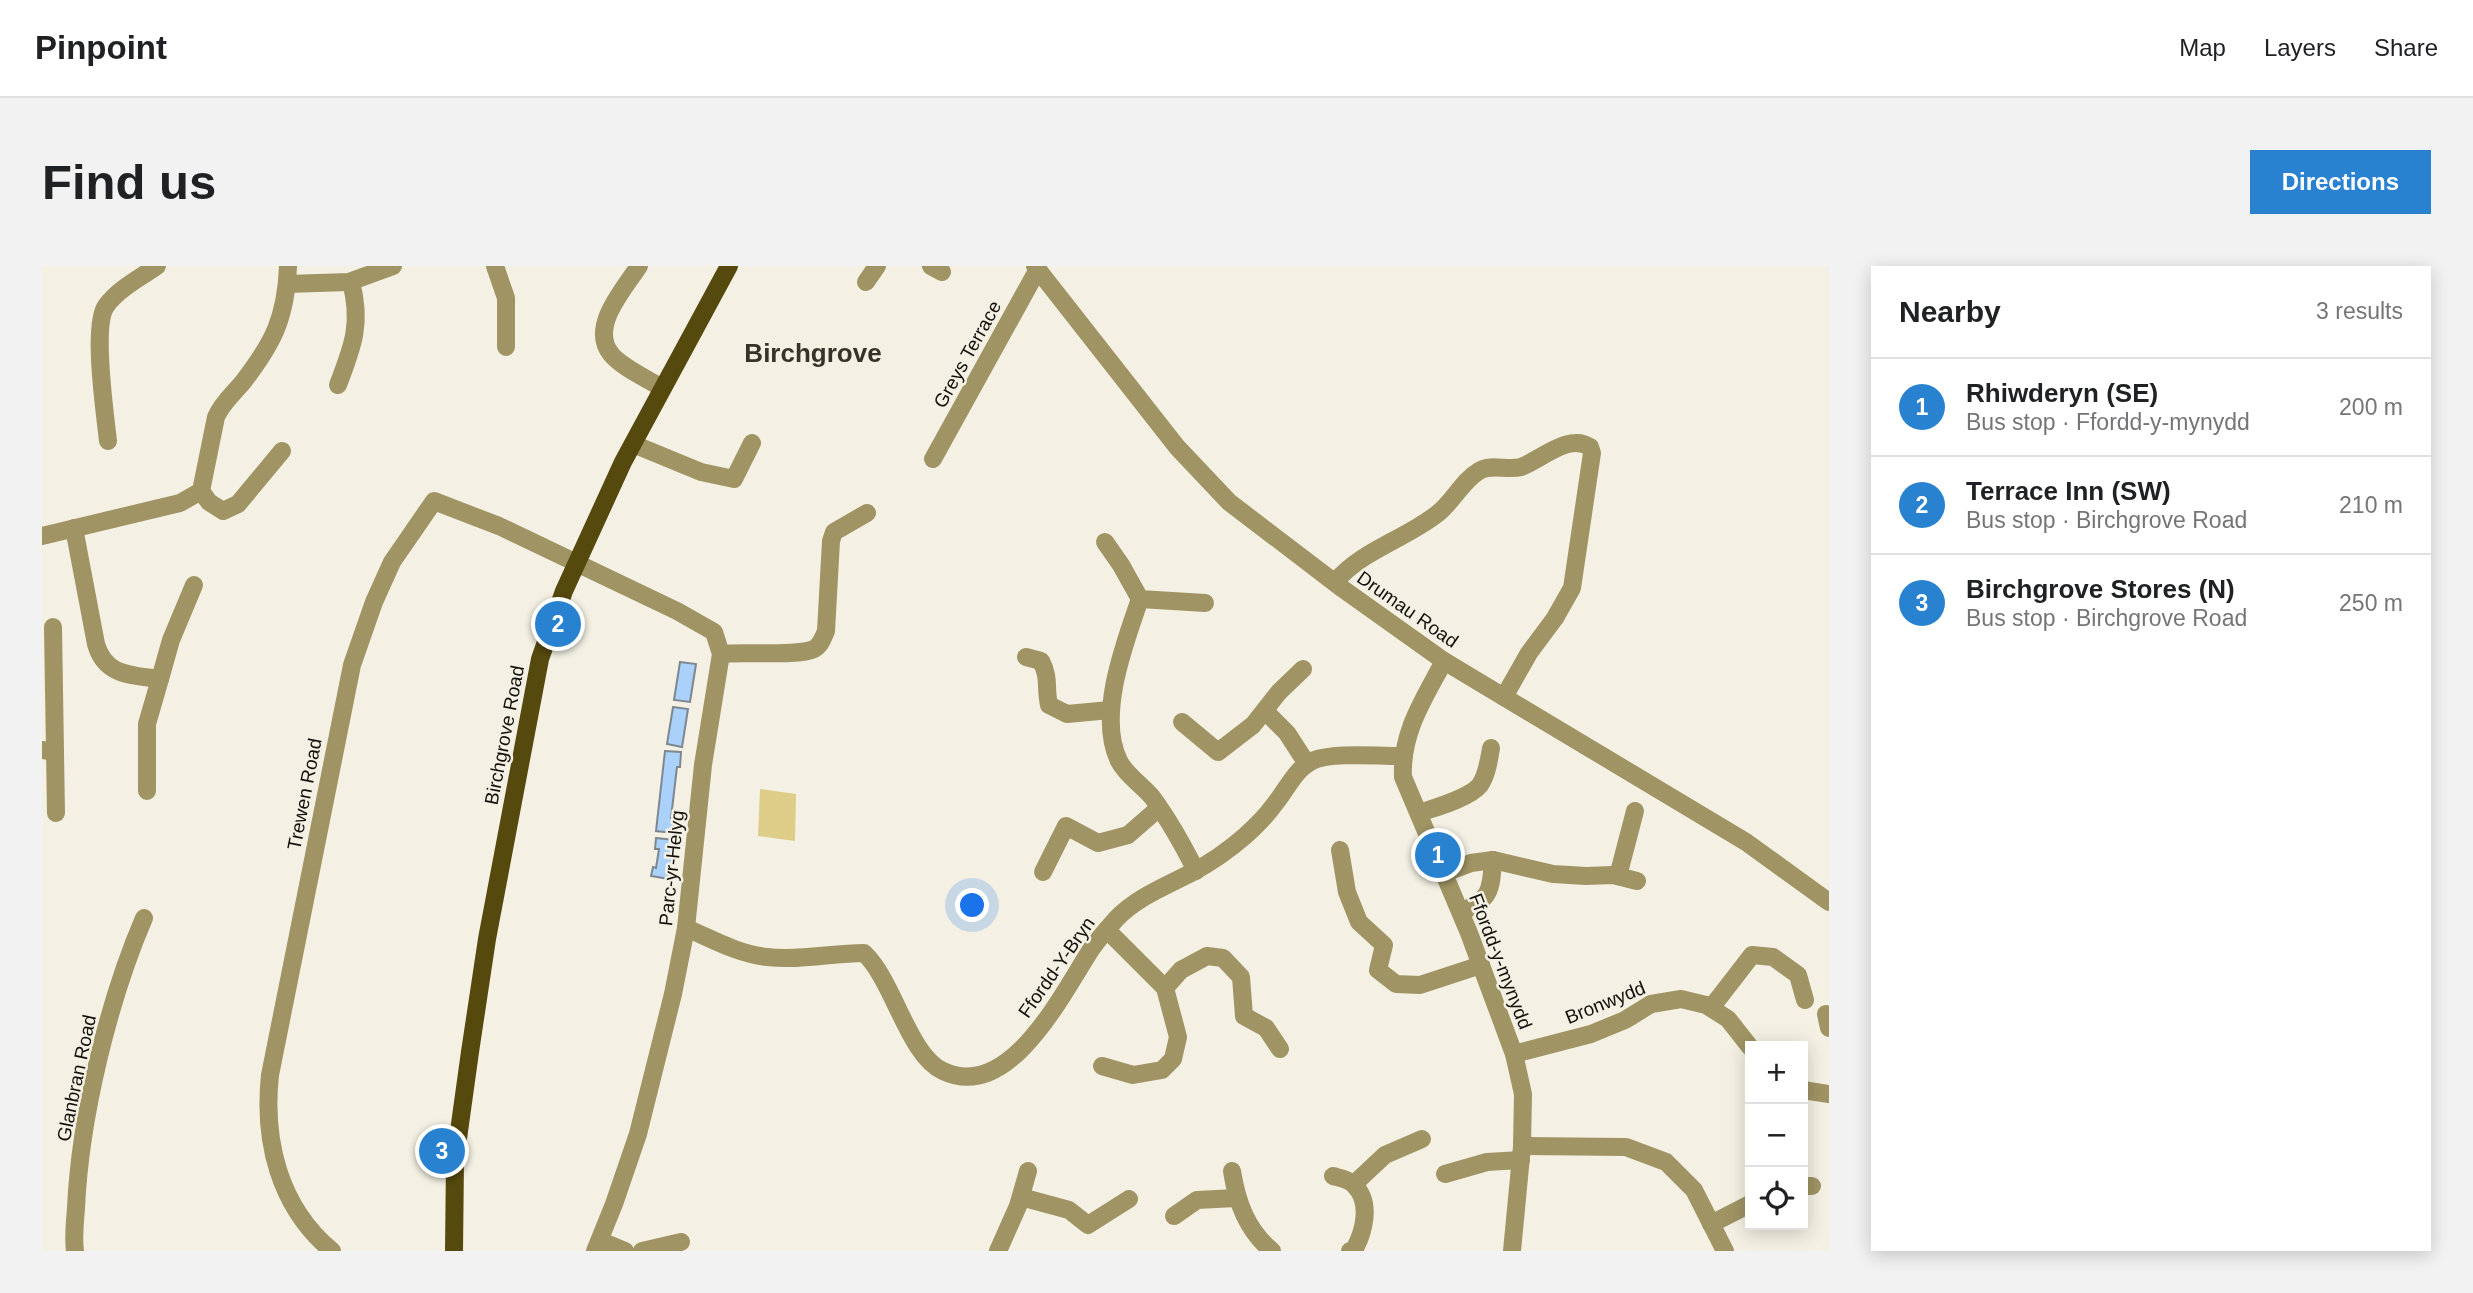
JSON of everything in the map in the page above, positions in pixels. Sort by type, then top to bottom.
[{"type":"main road","name":"Birchgrove Road","points":[[454,1251],[455,1160],[489,926],[540,659],[564,591],[633,444],[729,266]]},
{"type":"street","points":[[108,441],[99,328],[103,309],[113,296],[157,266]]},
{"type":"street","points":[[282,451],[237,504],[223,511],[209,502],[201,491],[220,407],[261,358],[278,327],[287,275],[351,282],[393,266]]},
{"type":"street","points":[[495,266],[506,298],[506,347]]},
{"type":"street","points":[[639,266],[607,316],[603,337],[611,355],[662,388]]},
{"type":"street","points":[[866,282],[877,266]]},
{"type":"street","name":"Greys Terrace","points":[[933,459],[1036,267]]},
{"type":"street","name":"Drumau Road","points":[[1036,267],[1177,447],[1229,502],[1444,662],[1746,842],[1829,902]]},
{"type":"street","points":[[338,385],[355,341],[357,320],[351,282]]},
{"type":"street","points":[[1335,582],[1357,560],[1440,512],[1479,471],[1496,467],[1521,467],[1571,442],[1590,447],[1592,453],[1572,588],[1504,697]]},
{"type":"street","points":[[633,444],[701,472],[734,479],[752,443]]},
{"type":"street","points":[[42,536],[180,503],[201,491]]},
{"type":"street","name":"Trewen Road","points":[[332,1251],[317,1239],[303,1219],[277,1172],[269,1133],[267,1105],[270,1075],[356,652],[374,602],[393,562],[434,500],[499,526],[577,564]]},
{"type":"street","points":[[577,564],[677,611],[714,632],[721,654],[800,652],[815,648],[826,631],[831,541],[834,532],[867,513]]},
{"type":"street","points":[[74,528],[99,655],[111,668],[124,674],[160,679]]},
{"type":"street","points":[[1105,542],[1140,599],[1127,635],[1110,710],[1111,740],[1121,764],[1151,796],[1196,871]]},
{"type":"street","points":[[147,791],[145,738],[150,712],[171,640],[194,584]]},
{"type":"street","points":[[1140,599],[1205,603]]},
{"type":"street","points":[[53,628],[53,694],[48,751],[55,776],[55,813]]},
{"type":"street","name":"Parc-yr-Helyg","points":[[598,1246],[638,1134],[673,994],[686,928],[703,765],[721,654]]},
{"type":"street","points":[[1026,657],[1041,662],[1047,674],[1046,692],[1049,705],[1067,714],[1110,710]]},
{"type":"street","name":"Ffordd-y-mynydd","points":[[1444,662],[1413,719],[1402,755],[1403,777],[1461,912],[1514,1054],[1523,1094],[1522,1153],[1512,1251]]},
{"type":"street","points":[[1182,722],[1218,752],[1253,726],[1303,669]]},
{"type":"street","points":[[1265,711],[1287,733],[1307,764],[1328,757],[1402,755]]},
{"type":"street","points":[[1419,813],[1462,797],[1479,787],[1486,772],[1491,748]]},
{"type":"street","name":"Ffordd-Y-Bryn","points":[[686,928],[729,947],[767,957],[864,953],[876,964],[919,1048],[930,1061],[940,1070],[966,1078],[978,1077],[996,1069],[1016,1054],[1041,1028],[1094,944],[1117,918],[1140,899],[1196,871],[1245,836],[1274,806],[1307,764]]},
{"type":"street","points":[[1043,872],[1066,826],[1098,843],[1128,835],[1159,808]]},
{"type":"street","points":[[1618,876],[1635,811]]},
{"type":"street","points":[[1340,850],[1348,892],[1359,922],[1384,946],[1378,970],[1396,984],[1420,985],[1481,965]]},
{"type":"street","points":[[1461,912],[1482,902],[1489,889],[1493,860]]},
{"type":"street","points":[[1444,873],[1472,863],[1493,860],[1553,874],[1618,876],[1637,881]]},
{"type":"street","name":"Glanbran Road","points":[[75,1251],[77,1177],[94,1079],[124,964],[144,918]]},
{"type":"street","points":[[1102,1066],[1133,1075],[1162,1070],[1173,1059],[1178,1037],[1165,988],[1107,930]]},
{"type":"street","points":[[1165,988],[1181,970],[1190,965],[1208,956],[1223,958],[1241,976],[1244,1016],[1266,1028],[1280,1049]]},
{"type":"street","points":[[1711,1008],[1752,956],[1773,957],[1798,975],[1805,1000]]},
{"type":"street","name":"Bronwydd","points":[[1514,1054],[1591,1034],[1625,1020],[1651,1004],[1681,999],[1711,1008],[1728,1020],[1745,1041]]},
{"type":"street","points":[[1808,1090],[1828,1090]]},
{"type":"street","points":[[1354,1184],[1385,1155],[1422,1139]]},
{"type":"street","points":[[1445,1174],[1522,1153],[1626,1147],[1666,1162],[1694,1190],[1725,1251]]},
{"type":"street","points":[[998,1251],[1021,1197],[1028,1171]]},
{"type":"street","points":[[1233,1171],[1236,1198],[1248,1223],[1259,1240],[1272,1251]]},
{"type":"street","points":[[1333,1176],[1354,1184],[1363,1200],[1365,1219],[1353,1251]]},
{"type":"street","points":[[1021,1197],[1069,1210],[1088,1225],[1129,1199]]},
{"type":"street","points":[[1174,1216],[1197,1200],[1236,1198]]},
{"type":"street","points":[[1711,1224],[1745,1207]]},
{"type":"street","points":[[642,1251],[681,1242]]},
{"type":"street","points":[[598,1246],[625,1251]]},
{"type":"shaded area","points":[[760,789],[796,794],[795,841],[758,836]]},
{"type":"building","points":[[680,662],[696,664],[690,702],[674,700]]},
{"type":"building","points":[[673,707],[688,709],[682,747],[667,744]]},
{"type":"building","points":[[665,751],[681,752],[671,818],[675,819],[673,833],[656,831]]},
{"type":"building","points":[[656,838],[674,840],[669,879],[651,876],[653,867],[656,868],[659,849],[655,849]]},
{"type":"place","name":"Terrace Inn (SW)","points":[[558,624]]},
{"type":"place","name":"Rhiwderyn (SE)","points":[[1438,855]]},
{"type":"place","name":"Birchgrove Stores (N)","points":[[442,1151]]},
{"type":"district","name":"Birchgrove","points":[[813,353]]}]
